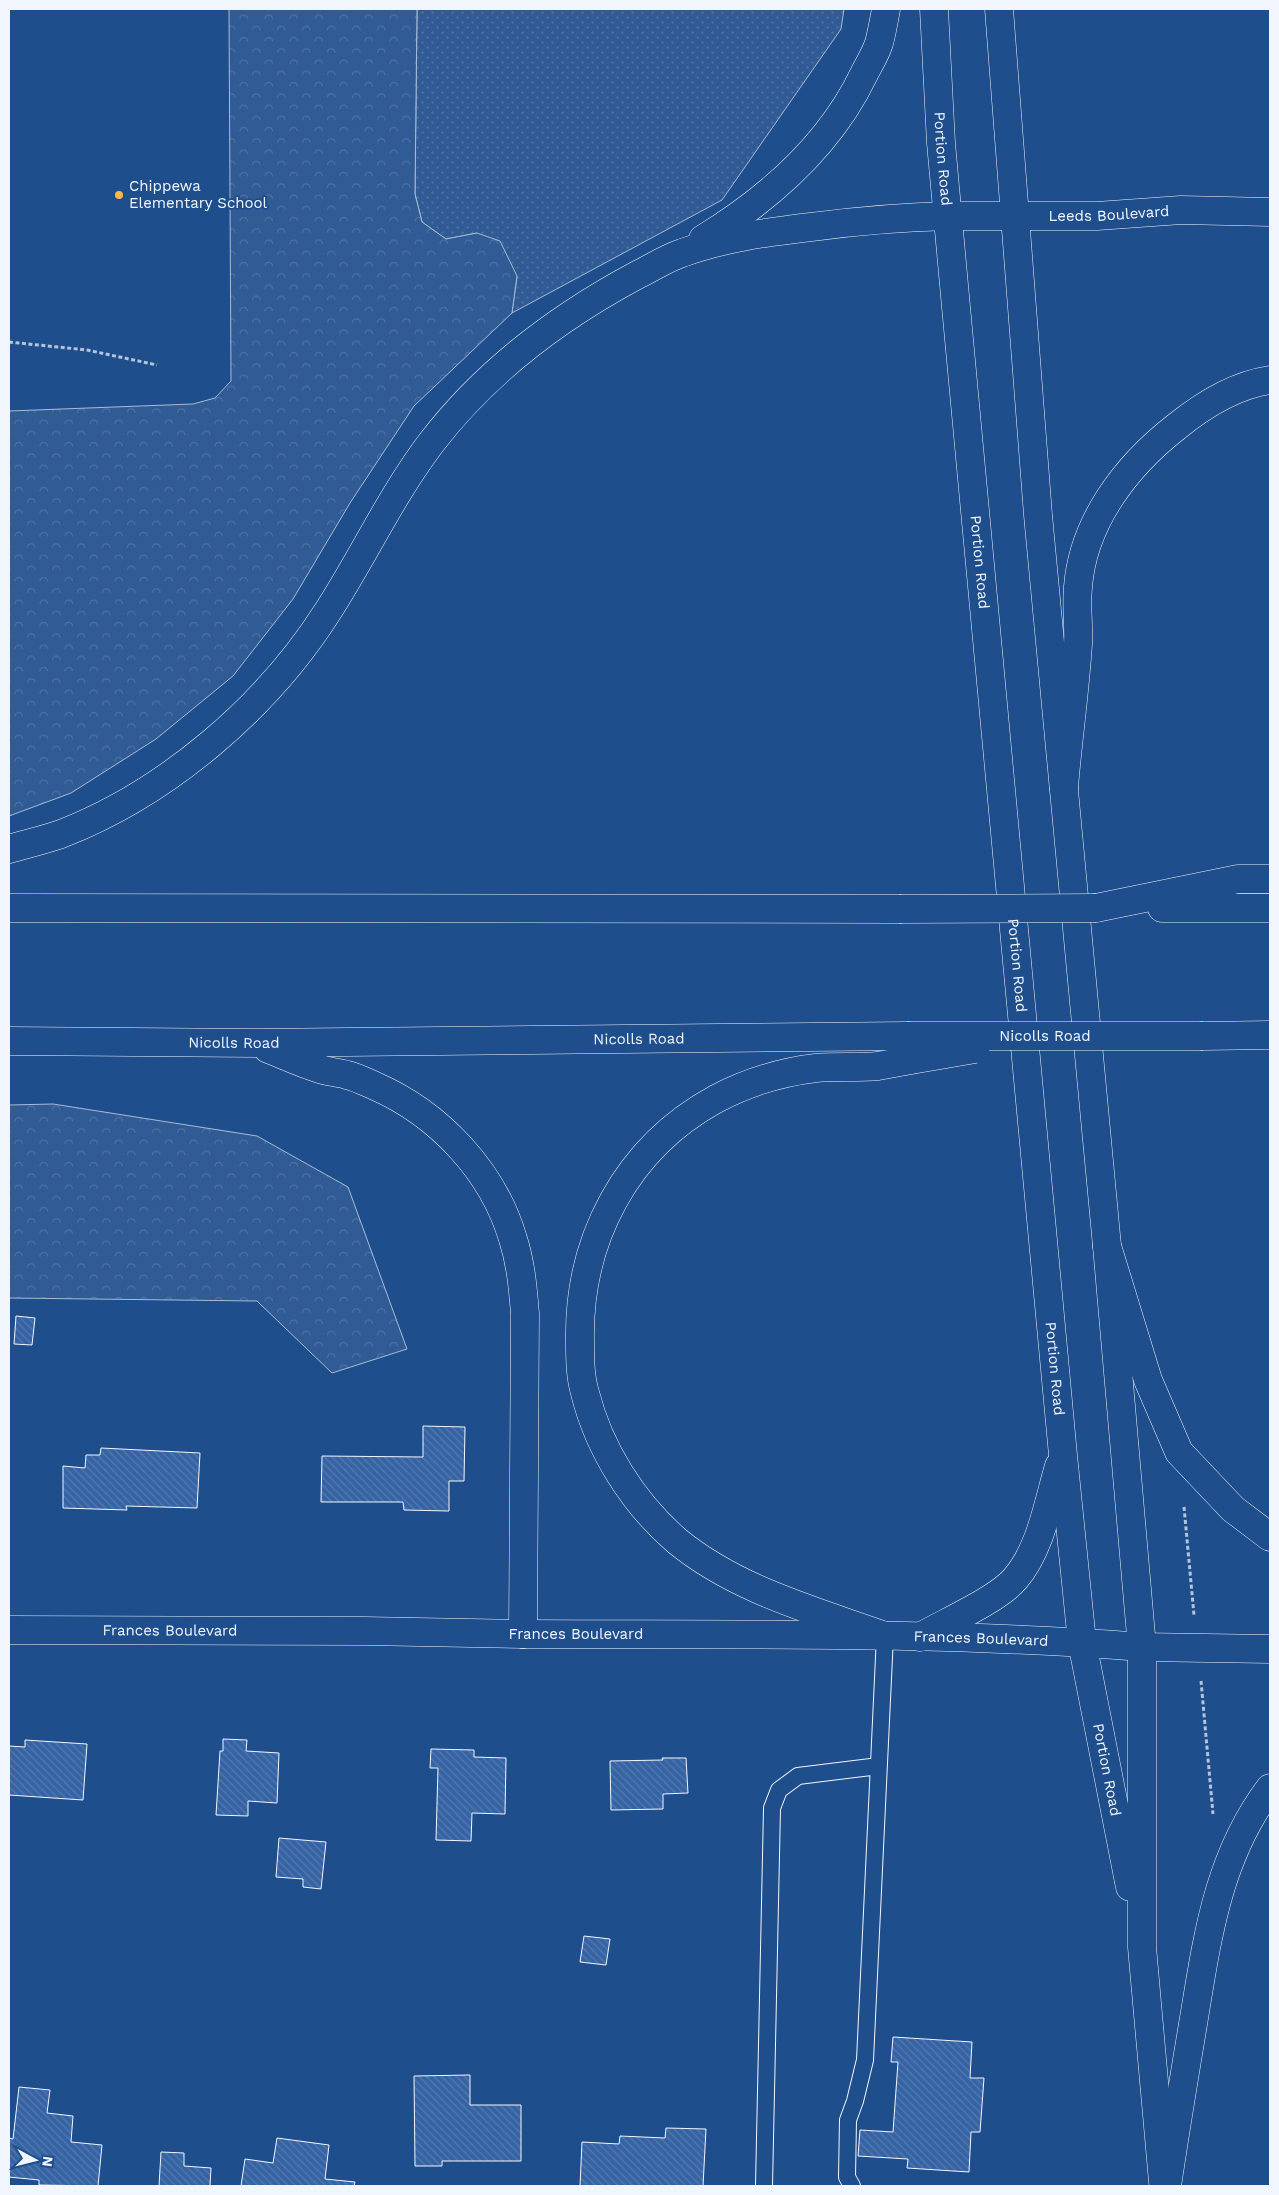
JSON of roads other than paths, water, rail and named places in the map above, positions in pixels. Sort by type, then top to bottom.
[{"type":"main road","points":[[9,849],[59,834],[104,814],[186,762],[229,729],[264,695],[296,657],[326,615],[354,570],[380,520],[406,478],[433,440],[465,404],[501,368],[543,333],[588,302],[680,253],[728,224],[765,196],[812,152],[837,121],[858,88],[879,44],[886,9]]},
{"type":"main road","name":"Portion Road","points":[[934,9],[948,216],[1082,1642],[1142,1947]]},
{"type":"main road","name":"Portion Road","points":[[999,9],[1038,515],[1108,1246],[1142,1647],[1142,1947],[1165,2186]]},
{"type":"main road","name":"Leeds Boulevard","points":[[680,253],[736,238],[898,217],[1097,216],[1181,210],[1270,212]]},
{"type":"main road","points":[[1064,787],[1078,642],[1078,585],[1083,556],[1101,512],[1116,488],[1158,440],[1208,404],[1235,390],[1270,380]]},
{"type":"main road","points":[[1189,899],[1238,879],[1270,879]]},
{"type":"main road","points":[[9,908],[1096,908],[1189,899],[1270,908]]},
{"type":"main road","name":"Nicolls Road","points":[[9,1040],[909,1048],[1050,1036],[1262,1037]]},
{"type":"main road","points":[[255,1043],[318,1069],[347,1075],[405,1101],[435,1123],[461,1148],[484,1176],[500,1206],[513,1238],[522,1274],[525,1314],[523,1634]]},
{"type":"main road","points":[[885,1636],[757,1590],[731,1578],[676,1540],[649,1512],[627,1485],[609,1455],[594,1423],[584,1391],[580,1324],[583,1289],[590,1255],[602,1221],[617,1192],[661,1139],[688,1116],[717,1098],[780,1075],[813,1069],[877,1066],[909,1048]]},
{"type":"main road","points":[[1108,1246],[1148,1380],[1179,1452],[1232,1510],[1270,1537]]},
{"type":"main road","points":[[920,1637],[999,1593],[1020,1573],[1035,1547],[1063,1455]]},
{"type":"main road","name":"Frances Boulevard","points":[[9,1630],[885,1636],[1082,1642],[1142,1647],[1270,1649]]},
{"type":"main road","points":[[1165,2186],[1202,1967],[1220,1885],[1243,1830],[1270,1788]]},
{"type":"lane","points":[[852,2186],[847,2177],[848,2120],[855,2102],[865,2060],[885,1636]]},
{"type":"lane","points":[[764,2186],[772,1808],[779,1790],[798,1776],[879,1766]]},
{"type":"place","name":"Chippewa Elementary School","points":[[119,195]]}]
